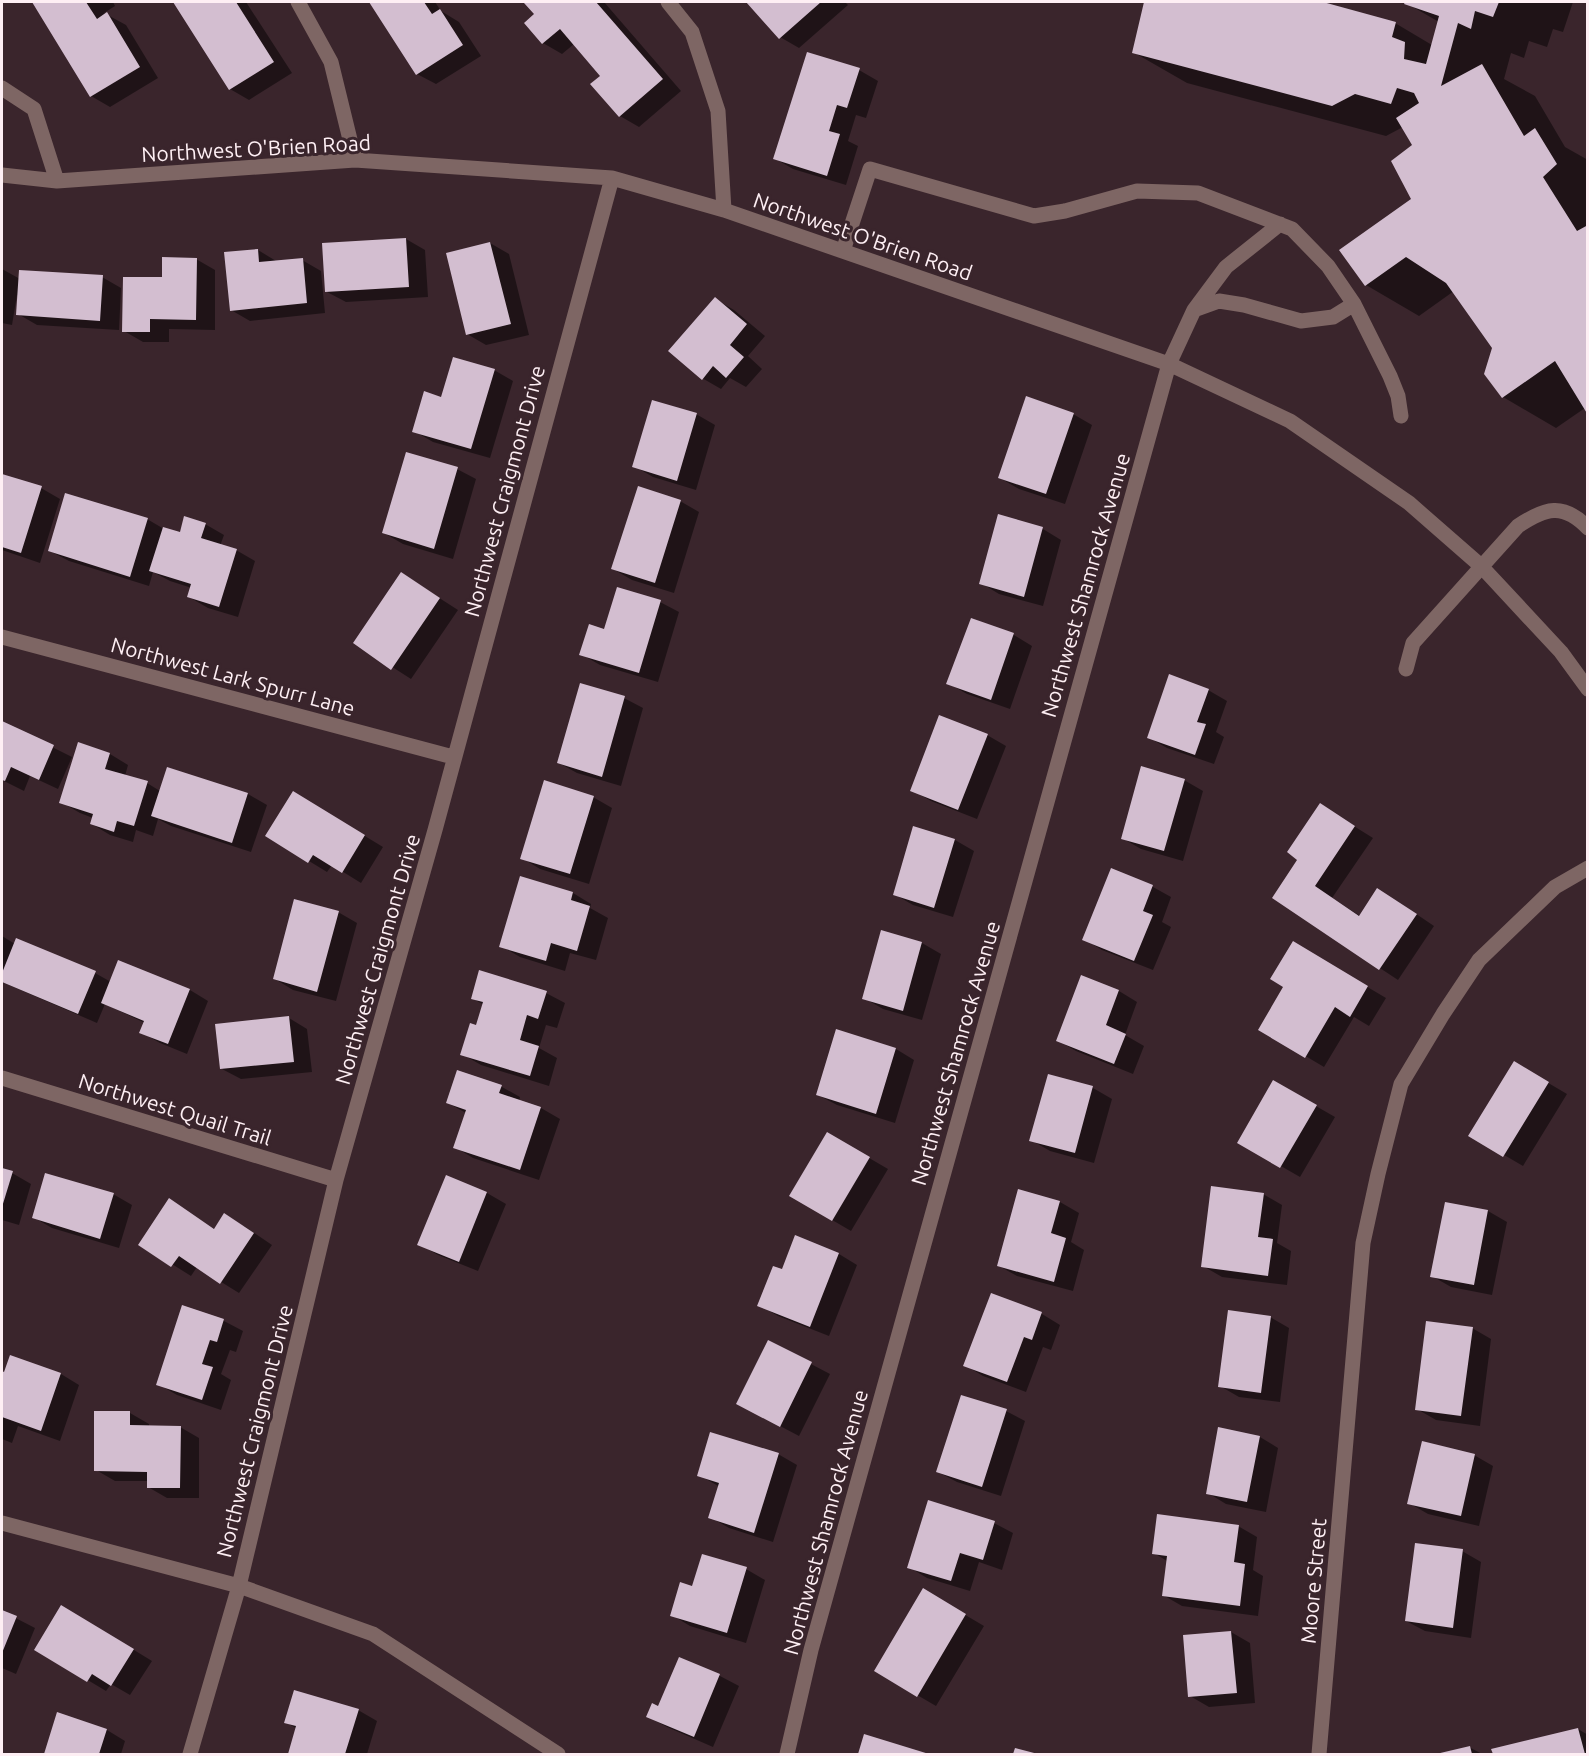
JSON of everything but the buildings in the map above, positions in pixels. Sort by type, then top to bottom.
[{"type":"street","points":[[298,2],[331,62],[355,160]]},
{"type":"street","points":[[668,2],[692,32],[718,111],[724,210]]},
{"type":"street","points":[[2,88],[34,109],[57,181]]},
{"type":"street","name":"Northwest O'Brien Road","points":[[2,175],[57,181],[355,160],[612,178],[724,210],[1169,364],[1290,421],[1409,503],[1481,566],[1561,652],[1587,689]]},
{"type":"street","points":[[843,251],[870,169],[1034,216],[1065,211],[1137,191],[1198,193],[1292,229],[1328,266],[1354,304],[1390,376],[1398,396],[1401,416]]},
{"type":"street","name":"Northwest Craigmont Drive","points":[[190,1755],[238,1586],[336,1180],[435,830],[612,178]]},
{"type":"street","name":"Northwest Shamrock Avenue","points":[[787,1755],[811,1650],[1169,364],[1194,310],[1226,267],[1280,224]]},
{"type":"street","points":[[1194,310],[1219,301],[1244,305],[1301,321],[1333,317],[1354,304]]},
{"type":"street","points":[[1406,669],[1413,643],[1518,526],[1538,513],[1558,509],[1578,518],[1587,528]]},
{"type":"street","name":"Northwest Lark Spurr Lane","points":[[2,637],[453,757]]},
{"type":"street","name":"Moore Street","points":[[1319,1755],[1364,1243],[1378,1174],[1401,1083],[1479,960],[1555,887],[1587,868]]},
{"type":"street","name":"Northwest Quail Trail","points":[[2,1078],[336,1180]]},
{"type":"street","points":[[2,1523],[238,1586],[373,1634],[558,1755]]}]
